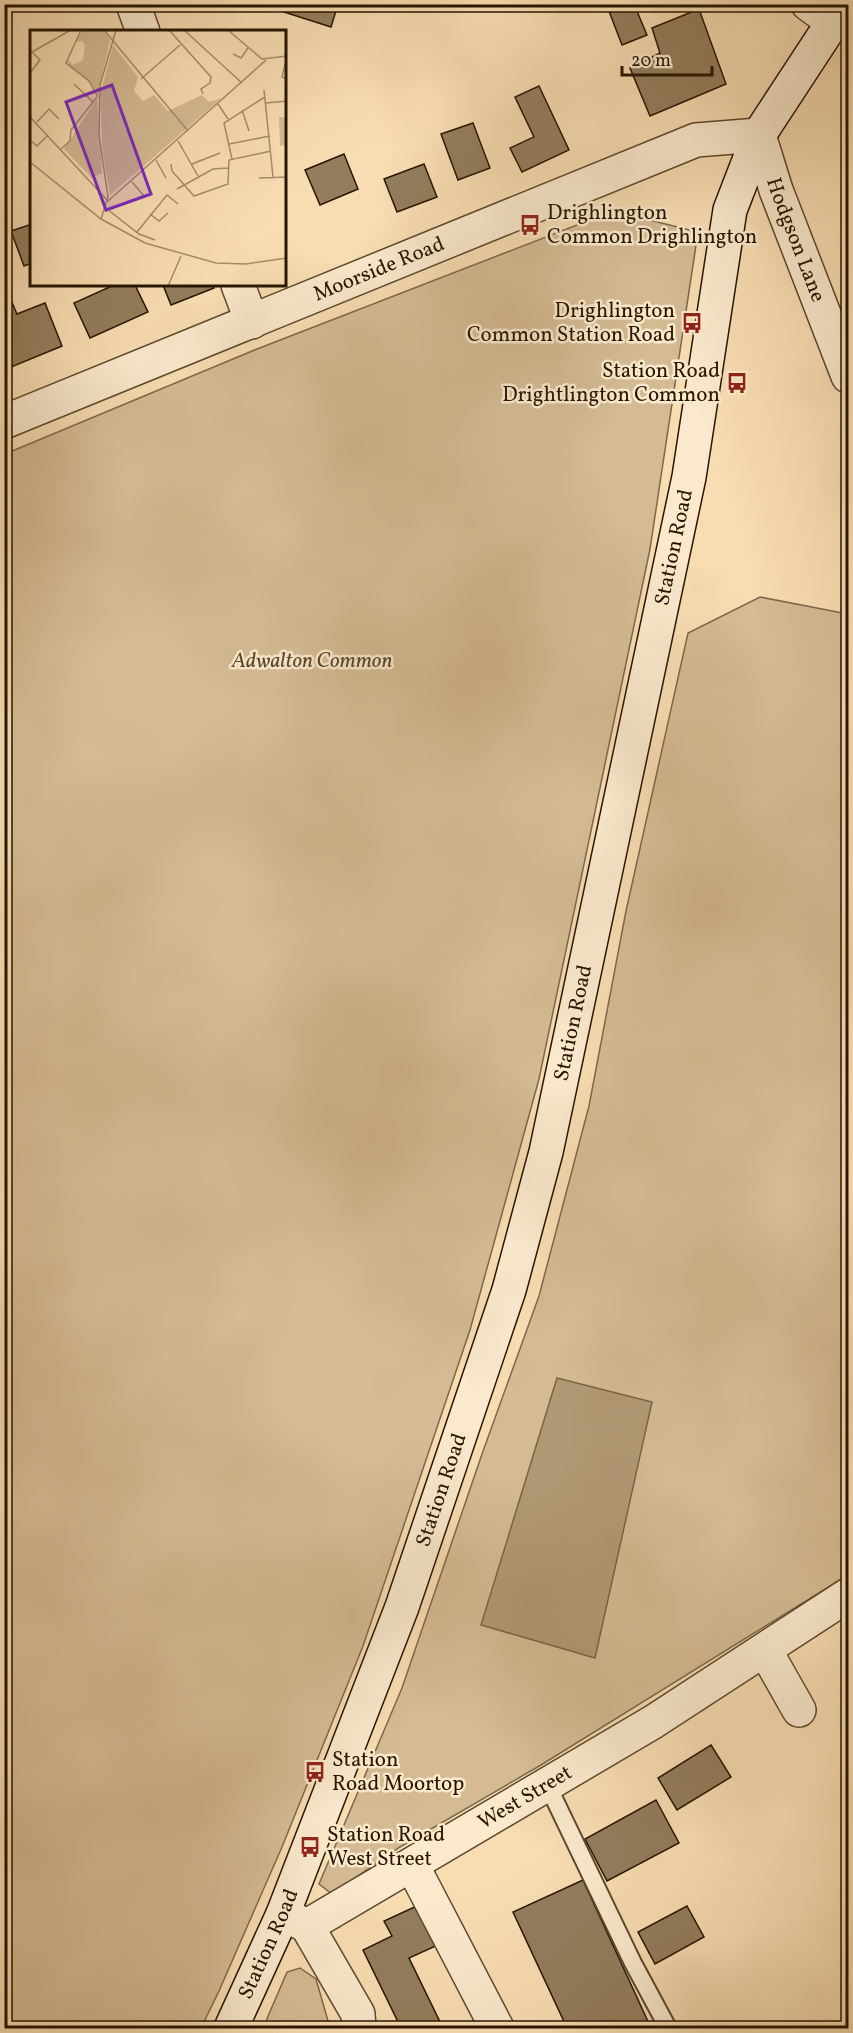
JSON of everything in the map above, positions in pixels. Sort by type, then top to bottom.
[{"type":"street","points":[[132,4],[142,30]]},
{"type":"street","name":"Station Road","points":[[231,2028],[295,1920],[508,1290],[546,1152],[689,477],[730,210],[759,135],[830,11]]},
{"type":"street","name":"Moorside Road","points":[[4,422],[696,140],[759,135]]},
{"type":"street","name":"Hodgson Lane","points":[[759,135],[777,190],[849,376]]},
{"type":"street","points":[[238,286],[252,322]]},
{"type":"street","name":"West Street","points":[[295,1920],[412,1865],[653,1722],[849,1595]]},
{"type":"street","points":[[765,1650],[799,1710]]},
{"type":"street","points":[[412,1865],[497,2028]]},
{"type":"street","points":[[295,1920],[358,2014],[359,2028]]},
{"type":"lane","points":[[547,1784],[633,1963],[668,2028]]},
{"type":"green space","name":"Adwalton Common","points":[[613,211],[698,232],[650,549],[539,1079],[470,1330],[363,1646],[282,1847],[201,2028],[5,2028],[5,454],[257,349]]},
{"type":"green space","points":[[760,597],[848,614],[848,1575],[541,1765],[400,1847],[332,1894],[319,1884],[402,1688],[539,1296],[589,1106],[626,911],[688,633]]},
{"type":"green space","points":[[300,1968],[316,1979],[330,2028],[263,2028],[287,1972]]},
{"type":"shaded area","points":[[557,1378],[652,1402],[595,1658],[481,1625]]},
{"type":"building","points":[[259,4],[338,4],[331,27]]},
{"type":"building","points":[[623,4],[634,4],[647,35],[622,45],[609,11]]},
{"type":"building","points":[[699,9],[726,84],[650,116],[630,68],[660,53],[652,28]]},
{"type":"building","points":[[539,86],[569,150],[522,172],[510,148],[534,137],[515,97]]},
{"type":"building","points":[[473,123],[490,168],[458,180],[441,134]]},
{"type":"building","points":[[344,154],[358,189],[320,205],[305,170]]},
{"type":"building","points":[[424,164],[437,197],[397,212],[384,179]]},
{"type":"building","points":[[30,225],[30,264],[24,266],[11,231]]},
{"type":"building","points":[[4,284],[17,314],[45,303],[62,346],[4,370]]},
{"type":"building","points":[[112,286],[135,286],[148,312],[90,338],[74,303]]},
{"type":"building","points":[[163,286],[213,286],[214,288],[171,305]]},
{"type":"building","points":[[711,1745],[731,1777],[677,1810],[658,1778]]},
{"type":"building","points":[[656,1800],[679,1843],[607,1881],[585,1839]]},
{"type":"building","points":[[583,1880],[651,2028],[567,2028],[513,1912]]},
{"type":"building","points":[[421,1904],[440,1944],[409,1958],[443,2028],[401,2028],[363,1950],[392,1936],[384,1921]]},
{"type":"building","points":[[687,1906],[704,1937],[655,1964],[638,1932]]},
{"type":"place","name":"Drighlington Common Drighlington","points":[[530,225]]},
{"type":"place","name":"Drighlington Common Station Road","points":[[692,323]]},
{"type":"place","name":"Station Road Drightlington Common","points":[[737,383]]},
{"type":"place","name":"Station Road Moortop","points":[[315,1772]]},
{"type":"place","name":"Station Road West Street","points":[[310,1847]]}]
